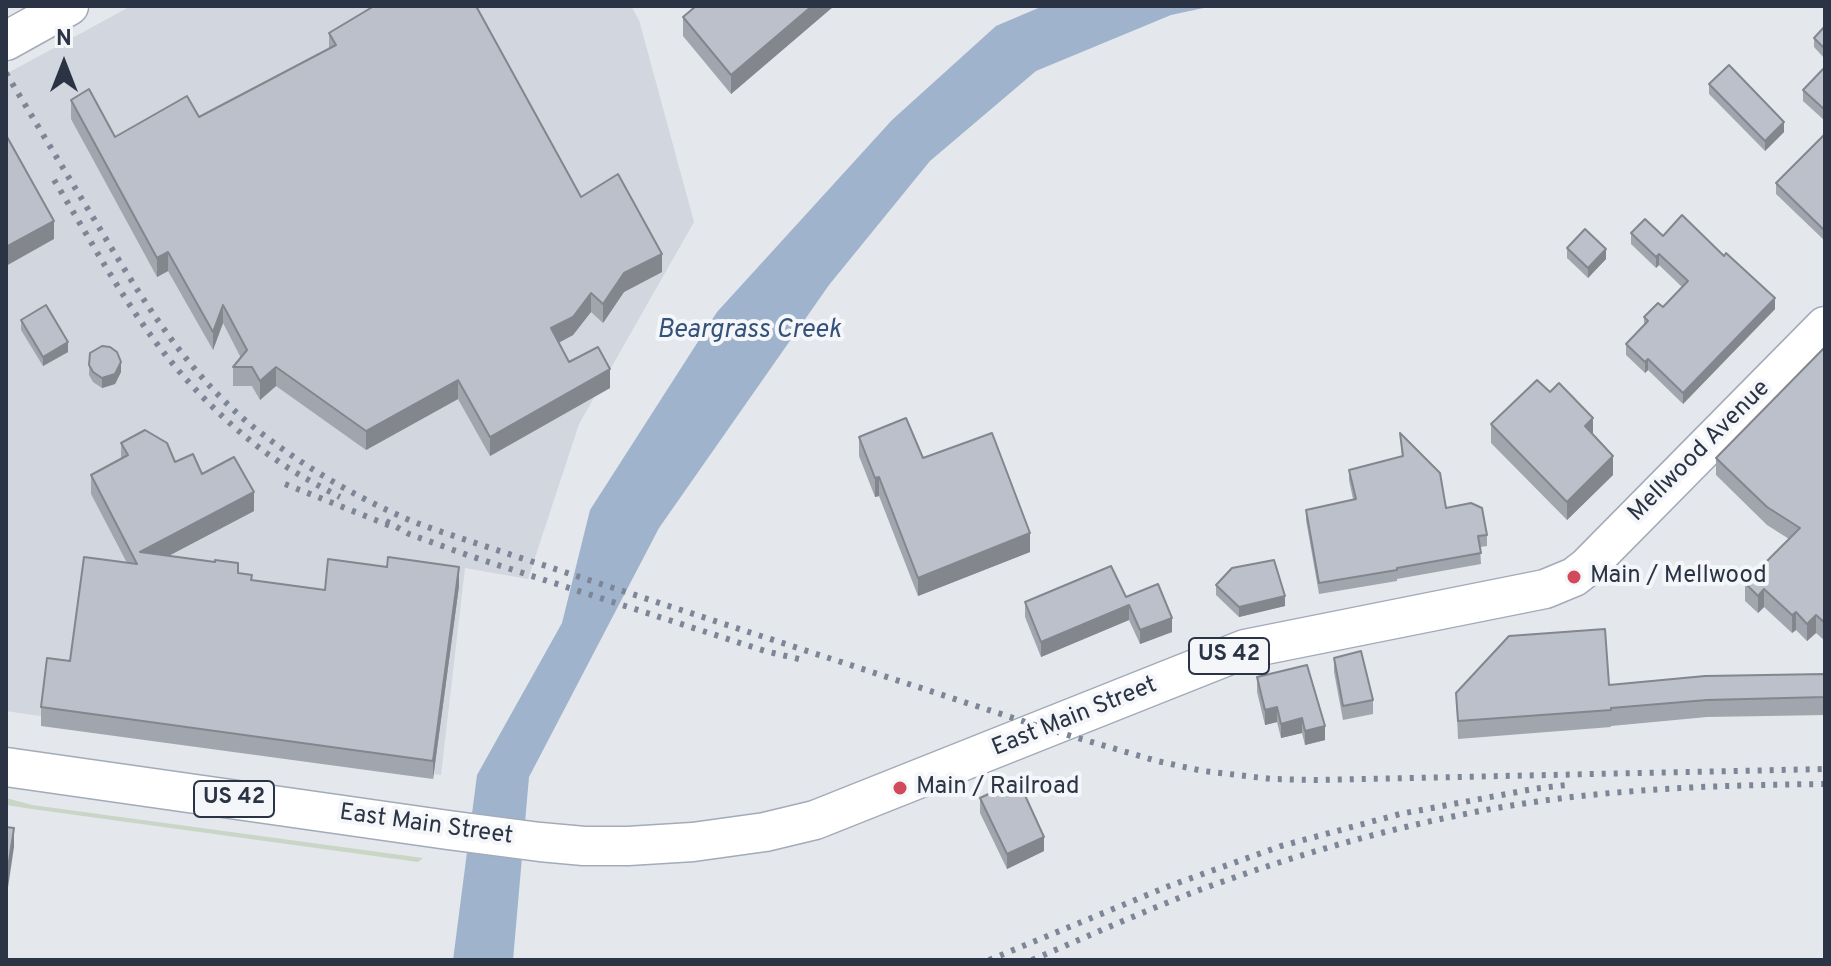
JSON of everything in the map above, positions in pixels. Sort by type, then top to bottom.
[{"type":"main road","points":[[6,41],[69,6]]},
{"type":"main road","name":"Mellwood Avenue","points":[[1574,577],[1825,326]]},
{"type":"main road","name":"East Main Street","points":[[6,767],[540,842],[584,846],[693,842],[765,832],[815,820],[1245,649],[1545,589],[1574,577]]},
{"type":"shaded area","points":[[131,6],[631,6],[639,20],[694,222],[579,424],[528,579],[465,568],[441,775],[6,711],[6,74]]},
{"type":"green space","points":[[6,798],[32,805],[423,858],[418,862],[32,809],[6,805]]},
{"type":"water","name":"Beargrass Creek","points":[[1043,6],[1213,6],[1171,15],[1036,71],[930,161],[829,285],[659,528],[529,777],[513,960],[453,960],[477,775],[562,623],[590,510],[717,312],[892,120],[996,26]]},
{"type":"building","points":[[374,6],[476,6],[581,197],[618,174],[662,254],[624,273],[603,304],[591,293],[573,317],[551,328],[569,362],[598,347],[610,369],[490,437],[458,380],[366,431],[276,367],[260,381],[252,367],[233,367],[247,350],[223,305],[213,332],[168,252],[157,258],[71,100],[89,89],[115,137],[187,96],[199,117],[336,45],[329,33]]},
{"type":"building","points":[[696,6],[812,6],[731,75],[683,17]]},
{"type":"building","points":[[1825,26],[1825,49],[1814,38]]},
{"type":"building","points":[[1729,65],[1784,122],[1765,141],[1709,84]]},
{"type":"building","points":[[1825,67],[1825,110],[1803,90]]},
{"type":"building","points":[[1825,134],[1825,231],[1776,183]]},
{"type":"building","points":[[6,135],[54,221],[6,247]]},
{"type":"building","points":[[1682,215],[1724,256],[1726,253],[1775,298],[1683,393],[1648,359],[1645,362],[1626,344],[1648,321],[1644,317],[1658,303],[1663,307],[1688,281],[1631,233],[1645,219],[1663,236]]},
{"type":"building","points":[[1585,229],[1606,249],[1588,268],[1567,248]]},
{"type":"building","points":[[46,305],[68,342],[43,357],[21,320]]},
{"type":"building","points":[[102,346],[117,352],[121,362],[115,374],[102,378],[89,365],[90,353]]},
{"type":"building","points":[[1825,347],[1825,623],[1816,615],[1807,624],[1796,612],[1792,615],[1764,589],[1758,596],[1745,583],[1800,528],[1767,507],[1716,458]]},
{"type":"building","points":[[1537,380],[1550,392],[1559,383],[1593,418],[1585,426],[1613,456],[1567,502],[1491,424]]},
{"type":"building","points":[[906,418],[923,458],[992,433],[1030,533],[918,578],[879,477],[875,478],[859,437]]},
{"type":"building","points":[[145,430],[167,443],[175,462],[193,454],[202,474],[234,457],[254,492],[140,552],[238,563],[238,573],[252,575],[251,580],[325,590],[328,559],[387,567],[388,557],[459,567],[433,761],[41,707],[47,658],[70,661],[84,557],[137,564],[91,475],[128,455],[121,443]]},
{"type":"building","points":[[1400,433],[1440,473],[1446,508],[1471,503],[1482,508],[1487,535],[1478,536],[1481,553],[1319,583],[1306,510],[1356,499],[1349,470],[1403,456]]},
{"type":"building","points":[[1274,560],[1285,596],[1239,607],[1216,585],[1232,568]]},
{"type":"building","points":[[1111,566],[1126,597],[1158,584],[1172,618],[1140,630],[1129,605],[1041,642],[1025,602]]},
{"type":"building","points":[[1605,629],[1609,685],[1705,676],[1825,674],[1825,697],[1707,700],[1458,721],[1456,693],[1509,636]]},
{"type":"building","points":[[1361,651],[1373,700],[1343,706],[1334,658]]},
{"type":"building","points":[[1307,665],[1325,726],[1305,731],[1302,718],[1281,724],[1277,707],[1265,710],[1257,677]]},
{"type":"building","points":[[1018,780],[1044,837],[1007,854],[980,798]]},
{"type":"building","points":[[6,827],[14,828],[6,882]]},
{"type":"railway","points":[[6,73],[146,303],[182,353],[223,400],[264,435],[320,474],[380,507],[417,523],[1047,729],[1203,771],[1272,779],[1319,780],[1825,769]]},
{"type":"railway","points":[[54,180],[132,308],[194,388],[262,450],[340,497]]},
{"type":"railway","points":[[285,484],[393,527]]},
{"type":"railway","points":[[386,521],[409,534],[470,556],[765,651],[799,659]]},
{"type":"railway","points":[[1032,960],[1235,877],[1362,838],[1448,817],[1606,793],[1716,786],[1825,784]]},
{"type":"railway","points":[[989,960],[1169,886],[1281,846],[1400,814],[1566,785]]},
{"type":"place","name":"Main / Mellwood","points":[[1574,577]]},
{"type":"place","name":"Main / Railroad","points":[[900,788]]}]
